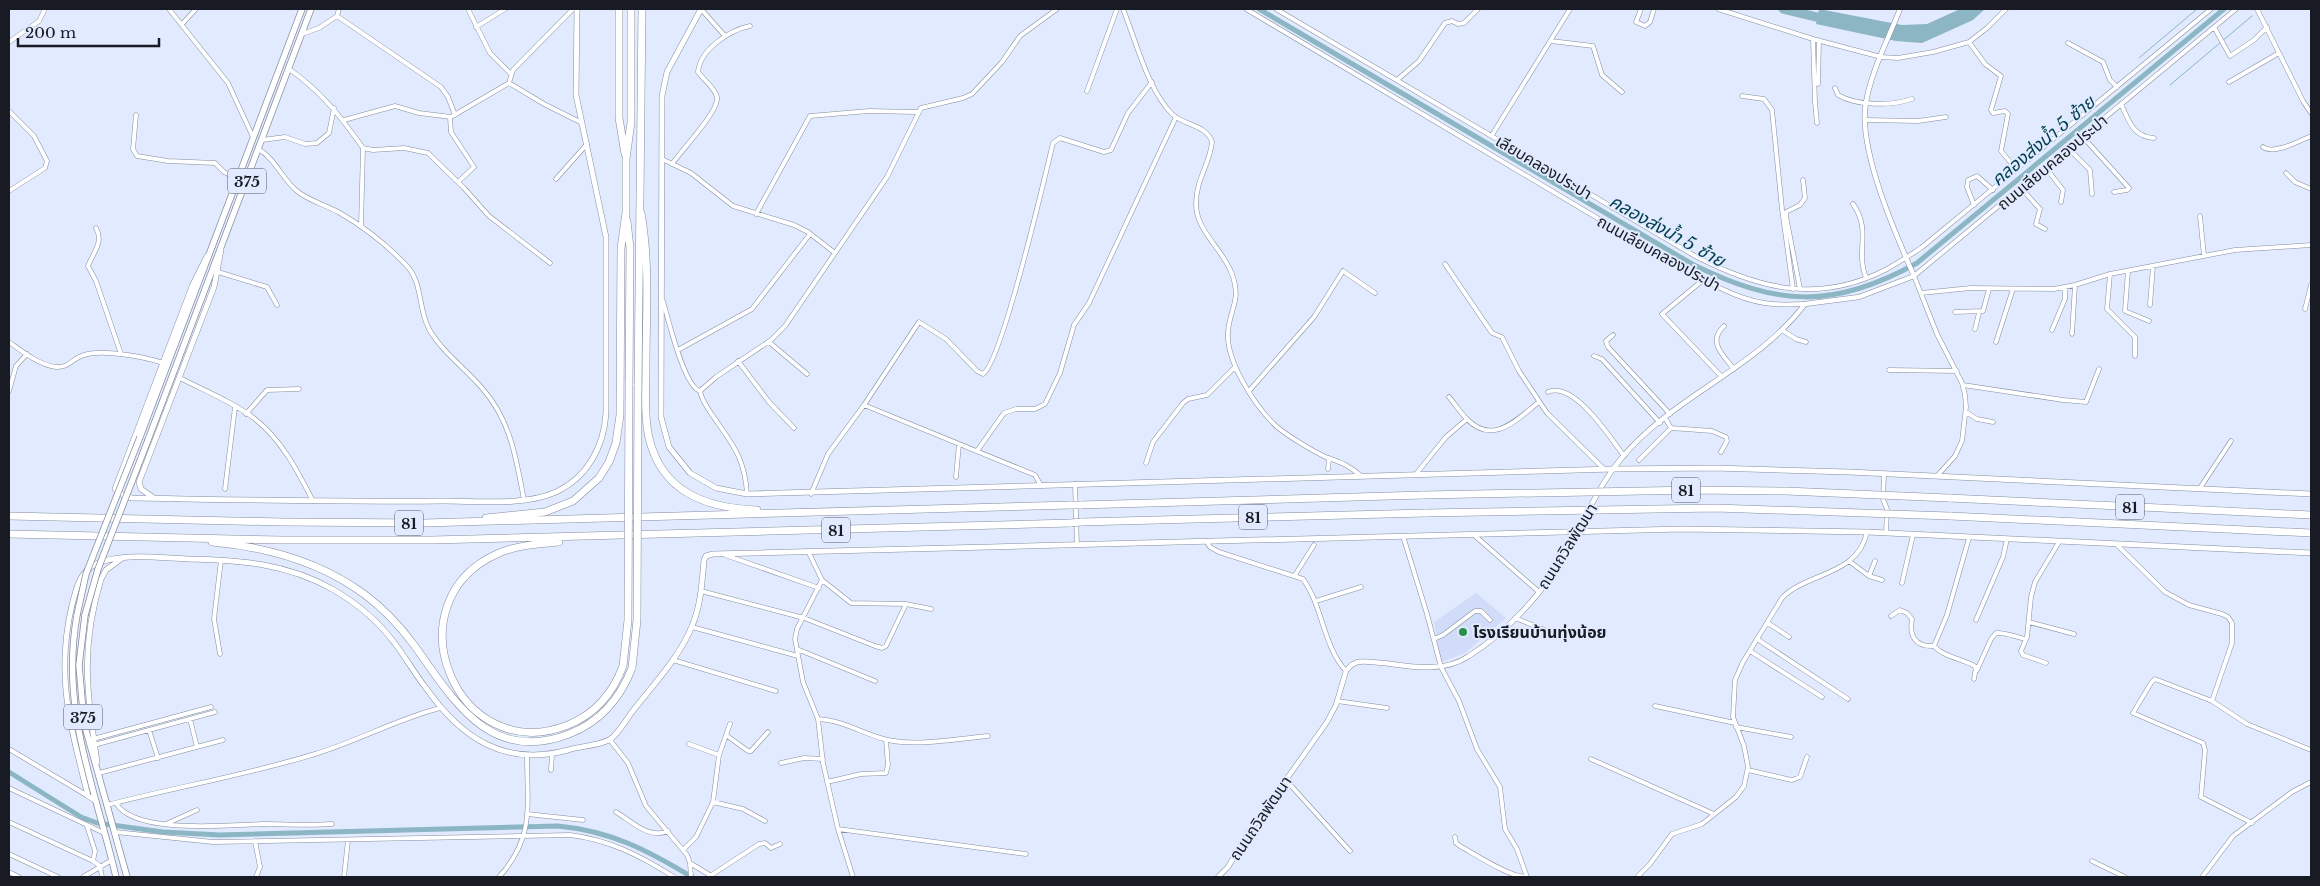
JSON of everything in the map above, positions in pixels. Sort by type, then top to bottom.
[{"type":"highway","points":[[619,9],[619,118],[626,159]]},
{"type":"highway","points":[[601,536],[516,548],[500,553],[479,564],[458,586],[447,607],[442,627],[443,656],[454,685],[475,710],[499,725],[526,732],[558,729],[586,716],[606,698],[623,666],[628,620],[630,248],[626,213],[626,159],[631,122],[631,9]]},
{"type":"highway","points":[[130,536],[220,543],[268,550],[301,560],[334,574],[365,595],[395,622],[453,701],[467,716],[486,729],[507,738],[542,741],[568,735],[588,725],[604,713],[620,694],[632,668],[637,632],[642,9]]},
{"type":"highway","points":[[424,523],[519,515],[555,509],[580,496],[594,485],[605,470],[616,443],[620,424],[621,248],[626,213]]},
{"type":"highway","points":[[641,213],[646,252],[647,419],[649,438],[658,462],[679,488],[695,498],[712,505],[742,510],[809,513]]},
{"type":"highway","name":"81","points":[[9,516],[266,522],[424,523],[1422,495],[1721,490],[1949,498],[2311,515]]},
{"type":"highway","name":"81","points":[[9,534],[371,540],[601,536],[1426,513],[1716,508],[1950,516],[2311,533]]},
{"type":"main road","name":"375","points":[[116,877],[79,736],[73,698],[72,651],[81,589],[174,350],[302,9]]},
{"type":"main road","name":"375","points":[[128,877],[88,742],[80,694],[80,660],[85,615],[98,569],[243,194],[311,9]]},
{"type":"main road","points":[[121,471],[115,489],[117,492],[132,498],[313,501],[524,500],[552,494],[579,477],[595,456],[604,431],[606,243],[576,95],[577,9]]},
{"type":"main road","points":[[701,9],[667,72],[664,82],[661,116],[661,417],[669,447],[678,460],[698,479],[726,492],[747,494],[811,494],[1040,484],[1604,469],[1714,468],[1937,476],[2311,494]]},
{"type":"main road","points":[[233,191],[243,194]]},
{"type":"main road","name":"375","points":[[121,471],[193,284],[215,242]]},
{"type":"main road","name":"375","points":[[139,482],[180,378],[218,272],[221,250]]},
{"type":"main road","points":[[121,471],[129,481],[139,482],[141,489],[154,498]]},
{"type":"main road","points":[[95,800],[88,796],[69,721],[66,697],[66,638],[81,577],[96,564],[124,558],[258,562],[290,570],[320,582],[346,598],[386,633],[440,708],[458,726],[482,742],[502,751],[527,756],[552,755],[610,740],[673,660],[692,627],[701,591],[706,556],[720,553],[1682,529],[1867,532],[2311,553]]},
{"type":"main road","points":[[98,774],[86,688],[86,656],[92,615],[101,579],[109,567],[124,558]]},
{"type":"main road","points":[[81,577],[94,572],[101,579]]},
{"type":"street","points":[[9,42],[38,21],[45,9]]},
{"type":"street","points":[[169,9],[228,83],[253,137]]},
{"type":"street","points":[[182,24],[196,9]]},
{"type":"street","points":[[302,34],[319,28],[337,16],[339,9]]},
{"type":"street","points":[[468,9],[490,52],[510,78],[544,104],[582,123]]},
{"type":"street","points":[[476,27],[505,9]]},
{"type":"street","points":[[344,120],[395,106],[450,118],[510,78],[573,9]]},
{"type":"street","points":[[701,9],[725,36]]},
{"type":"street","points":[[700,391],[738,361],[769,342],[785,326],[887,177],[920,108],[963,98],[972,94],[1002,62],[1020,36],[1057,9]]},
{"type":"street","points":[[1087,91],[1117,9]]},
{"type":"street","points":[[1123,9],[1152,82],[1165,107],[1176,117],[1207,133],[1212,142],[1210,155],[1200,176],[1196,206],[1202,226],[1232,275],[1237,300],[1228,332],[1228,344],[1235,367],[1274,424],[1329,458],[1346,465],[1361,476]]},
{"type":"street","name":"ถนนเลียบคลองประปา","points":[[1246,9],[1703,280],[1752,300],[1772,304],[1804,304],[1864,295],[1914,276],[2236,9]]},
{"type":"street","name":"เลียบคลองประปา","points":[[1276,9],[1696,256],[1739,277],[1774,287],[1793,289],[1842,285],[1866,278],[1907,259],[2211,9]]},
{"type":"street","points":[[1397,80],[1418,61],[1445,23],[1452,21],[1458,24],[1464,23],[1478,9]]},
{"type":"street","points":[[1492,136],[1570,9]]},
{"type":"street","points":[[1641,9],[1636,22],[1645,26],[1650,22],[1654,9]]},
{"type":"street","points":[[1718,9],[1813,39],[1881,57],[1908,57],[1969,42],[1988,28],[2006,9]]},
{"type":"street","points":[[1900,9],[1881,57],[1867,102],[1865,136],[1870,158],[1911,270],[1937,334],[1963,385],[1966,412],[1962,441],[1937,476]]},
{"type":"street","points":[[2257,9],[2311,113]]},
{"type":"street","points":[[337,16],[441,87],[448,97],[455,115]]},
{"type":"street","points":[[672,164],[716,105],[716,94],[698,72],[698,68],[713,45],[734,31],[750,26]]},
{"type":"street","points":[[2214,27],[2230,56],[2254,40],[2267,27]]},
{"type":"street","points":[[1813,39],[1814,102],[1818,123]]},
{"type":"street","points":[[1818,84],[1819,40]]},
{"type":"street","points":[[1551,41],[1593,46],[1602,75],[1622,92]]},
{"type":"street","points":[[1969,42],[1985,64],[2001,76],[1992,110],[1993,113],[2006,111],[2008,114],[2001,151],[2016,169]]},
{"type":"street","points":[[2068,43],[2103,62],[2110,80],[2117,87]]},
{"type":"street","points":[[2229,82],[2279,53]]},
{"type":"street","points":[[289,69],[316,89],[334,108],[363,148],[360,226]]},
{"type":"street","points":[[811,494],[828,454],[864,405],[919,322],[946,339],[977,371],[983,374],[988,370],[995,356],[1013,298],[1053,143],[1060,138],[1104,152],[1111,150],[1128,113],[1152,82]]},
{"type":"street","points":[[1835,88],[1836,93],[1844,98],[1867,102],[1898,103],[1912,99]]},
{"type":"street","points":[[1742,96],[1764,99],[1772,110],[1782,209],[1793,289]]},
{"type":"street","points":[[2121,104],[2132,126],[2140,136],[2154,138]]},
{"type":"street","points":[[262,140],[285,137],[305,144],[317,143],[329,133],[334,108]]},
{"type":"street","points":[[9,111],[34,136],[47,161],[45,168],[9,191]]},
{"type":"street","points":[[756,214],[810,116],[869,111],[917,112]]},
{"type":"street","points":[[136,114],[132,149],[137,156],[168,161],[215,163],[224,172],[238,179]]},
{"type":"street","points":[[977,452],[1004,413],[1016,408],[1035,409],[1045,404],[1060,373],[1074,325],[1089,303],[1176,117]]},
{"type":"street","points":[[1865,120],[1918,122],[1946,117]]},
{"type":"street","points":[[450,118],[453,136],[474,167],[458,182]]},
{"type":"street","points":[[2263,147],[2268,150],[2275,149],[2311,136]]},
{"type":"street","points":[[2083,137],[2129,188],[2114,192]]},
{"type":"street","points":[[556,179],[586,144]]},
{"type":"street","points":[[363,148],[373,150],[404,148],[424,152],[431,156],[489,216],[550,263]]},
{"type":"street","points":[[258,149],[266,155],[297,191],[360,226],[411,270],[427,325],[432,334],[441,347],[482,387],[512,439],[524,500]]},
{"type":"street","points":[[2069,149],[2090,170],[2092,194]]},
{"type":"street","points":[[662,160],[698,177],[716,194],[733,206],[785,222],[810,234],[835,253]]},
{"type":"street","points":[[2046,168],[2063,190],[2061,202]]},
{"type":"street","points":[[2286,173],[2295,182],[2311,189]]},
{"type":"street","points":[[1974,205],[1967,187],[1968,180],[1973,176],[1977,176],[1993,190]]},
{"type":"street","points":[[1800,288],[1786,212],[1800,205],[1805,198],[1803,180]]},
{"type":"street","points":[[2021,188],[2040,209],[2036,224],[2045,229]]},
{"type":"street","points":[[1854,204],[1861,216],[1863,227],[1864,238],[1860,259],[1866,278]]},
{"type":"street","points":[[2200,216],[2204,256]]},
{"type":"street","points":[[96,228],[100,240],[94,257],[88,266],[96,281],[121,354]]},
{"type":"street","points":[[678,350],[751,310],[810,234]]},
{"type":"street","points":[[1921,293],[1959,288],[2013,289],[2065,287],[2110,274],[2235,250],[2311,245]]},
{"type":"street","points":[[1445,264],[1492,332],[1502,337],[1520,371],[1547,413],[1604,469]]},
{"type":"street","points":[[2150,305],[2153,266]]},
{"type":"street","points":[[1250,391],[1314,317],[1342,271],[1375,293]]},
{"type":"street","points":[[2128,271],[2126,310],[2149,321]]},
{"type":"street","points":[[218,272],[267,287],[277,305]]},
{"type":"street","points":[[2110,274],[2107,309],[2135,338],[2135,356]]},
{"type":"street","points":[[1703,280],[1662,314],[1722,377]]},
{"type":"street","points":[[2072,334],[2075,285]]},
{"type":"street","points":[[2305,309],[2311,285]]},
{"type":"street","points":[[2052,330],[2065,299],[2065,287]]},
{"type":"street","points":[[1955,312],[1979,313],[1985,310],[1989,289]]},
{"type":"street","points":[[1996,342],[2013,289]]},
{"type":"street","points":[[661,294],[678,350],[693,387],[700,391],[704,402],[734,445],[744,465],[747,494]]},
{"type":"street","name":"ถนนถวิลพัฒนา","points":[[1218,877],[1228,867],[1285,779],[1327,722],[1337,701],[1346,671],[1353,664],[1362,662],[1441,667],[1454,664],[1469,656],[1515,618],[1539,592],[1558,565],[1614,469],[1624,456],[1670,414],[1758,352],[1782,330],[1804,304]]},
{"type":"street","points":[[1976,329],[1979,313]]},
{"type":"street","points":[[1724,326],[1718,332],[1716,342],[1734,369]]},
{"type":"street","points":[[1782,330],[1796,339],[1806,342]]},
{"type":"street","points":[[1613,334],[1606,341],[1608,347],[1670,414]]},
{"type":"street","points":[[9,342],[49,366],[65,367],[83,355],[121,354],[164,363]]},
{"type":"street","points":[[769,342],[807,374]]},
{"type":"street","points":[[9,391],[16,366],[27,354]]},
{"type":"street","points":[[1594,356],[1602,358],[1660,423]]},
{"type":"street","points":[[738,361],[769,402],[794,428]]},
{"type":"street","points":[[1146,463],[1152,442],[1180,405],[1188,399],[1208,395],[1235,367]]},
{"type":"street","points":[[1963,385],[2086,402],[2099,369]]},
{"type":"street","points":[[1889,370],[1956,370]]},
{"type":"street","points":[[180,378],[235,407],[263,426],[287,455],[313,501]]},
{"type":"street","points":[[246,414],[267,390],[299,389]]},
{"type":"street","points":[[1548,392],[1558,390],[1569,393],[1578,400],[1624,456]]},
{"type":"street","points":[[1449,397],[1466,419],[1486,431],[1499,430],[1539,402]]},
{"type":"street","points":[[864,405],[1035,475],[1040,484]]},
{"type":"street","points":[[225,489],[235,407]]},
{"type":"street","points":[[1966,412],[1977,419],[1993,422]]},
{"type":"street","points":[[1665,418],[1670,428]]},
{"type":"street","points":[[1416,474],[1446,437],[1466,419]]},
{"type":"street","points":[[1670,428],[1719,432],[1726,437],[1727,441],[1721,452]]},
{"type":"street","points":[[1639,460],[1670,428]]},
{"type":"street","points":[[2200,488],[2231,441]]},
{"type":"street","points":[[956,477],[959,444]]},
{"type":"street","points":[[1328,469],[1329,458]]},
{"type":"street","points":[[1884,474],[1883,499],[1887,509],[1886,533]]},
{"type":"street","points":[[1075,484],[1077,545]]},
{"type":"street","points":[[1637,877],[1650,864],[1672,834],[1695,828],[1741,792],[1748,770],[1746,754],[1735,725],[1733,700],[1735,680],[1757,638],[1786,594],[1849,562],[1858,552],[1867,532]]},
{"type":"street","points":[[1472,533],[1539,592]]},
{"type":"street","points":[[1902,583],[1913,535]]},
{"type":"street","points":[[1403,536],[1441,667],[1459,702],[1477,749],[1500,788],[1506,829],[1517,849],[1526,876],[1519,877],[1503,869],[1458,844],[1455,837]]},
{"type":"street","points":[[1934,646],[1947,615],[1969,538]]},
{"type":"street","points":[[1976,620],[2003,557],[2007,539]]},
{"type":"street","points":[[1206,541],[1210,547],[1219,552],[1303,579],[1316,601],[1336,656],[1346,671]]},
{"type":"street","points":[[2046,664],[2021,654],[2022,646],[2026,639],[2031,597],[2035,582],[2059,542]]},
{"type":"street","points":[[2116,544],[2165,592],[2189,605],[2222,614],[2228,617],[2232,623],[2232,643],[2212,701]]},
{"type":"street","points":[[1295,575],[1314,545]]},
{"type":"street","points":[[808,551],[822,580],[852,603],[906,604],[931,609]]},
{"type":"street","points":[[720,553],[819,588]]},
{"type":"street","points":[[220,654],[214,619],[221,560]]},
{"type":"street","points":[[1869,576],[1875,561]]},
{"type":"street","points":[[1849,562],[1869,576],[1882,580]]},
{"type":"street","points":[[822,580],[796,633],[797,649],[802,682],[818,719],[827,782],[838,829],[853,877]]},
{"type":"street","points":[[1316,601],[1361,588]]},
{"type":"street","points":[[701,591],[804,618],[882,648],[889,642],[906,604]]},
{"type":"street","points":[[1891,616],[1900,610],[1907,613],[1912,618],[1910,630],[1912,637],[1921,644],[1934,646],[1940,651],[1974,665],[1977,670]]},
{"type":"street","points":[[1434,638],[1443,635],[1475,611],[1481,611],[1490,620]]},
{"type":"street","points":[[1515,618],[1550,632]]},
{"type":"street","points":[[2029,622],[2074,634]]},
{"type":"street","points":[[1768,623],[1789,637]]},
{"type":"street","points":[[692,627],[798,656]]},
{"type":"street","points":[[1974,679],[1990,639],[1996,633],[2026,639]]},
{"type":"street","points":[[1757,638],[1848,699]]},
{"type":"street","points":[[797,649],[874,681]]},
{"type":"street","points":[[1750,651],[1822,697]]},
{"type":"street","points":[[673,660],[776,691]]},
{"type":"street","points":[[2252,823],[2201,797],[2205,750],[2203,743],[2133,713],[2151,683],[2156,679],[2212,701],[2247,724],[2311,750]]},
{"type":"street","points":[[1337,701],[1387,708]]},
{"type":"street","points":[[1655,706],[1791,737]]},
{"type":"street","points":[[94,742],[211,707]]},
{"type":"street","points":[[107,805],[276,766],[329,750],[415,714],[440,708]]},
{"type":"street","points":[[94,742],[150,730],[216,712]]},
{"type":"street","points":[[190,719],[197,747]]},
{"type":"street","points":[[818,719],[832,720],[886,740],[931,742],[988,736]]},
{"type":"street","points":[[684,850],[696,837],[713,802],[719,755],[730,724]]},
{"type":"street","points":[[150,730],[158,758]]},
{"type":"street","points":[[726,735],[748,751],[751,751],[768,732]]},
{"type":"street","points":[[98,774],[223,740]]},
{"type":"street","points":[[610,740],[628,763],[646,806],[684,850],[690,863],[691,877]]},
{"type":"street","points":[[827,782],[861,774],[886,773],[888,765],[886,740]]},
{"type":"street","points":[[689,744],[719,755]]},
{"type":"street","points":[[9,749],[88,796]]},
{"type":"street","points":[[551,770],[552,755]]},
{"type":"street","points":[[499,877],[517,852],[526,831],[527,756]]},
{"type":"street","points":[[1748,770],[1792,780],[1800,777],[1807,757]]},
{"type":"street","points":[[781,764],[804,758],[823,759]]},
{"type":"street","points":[[1590,759],[1714,814]]},
{"type":"street","points":[[1285,779],[1350,851]]},
{"type":"street","points":[[2202,877],[2227,842],[2292,792],[2311,782]]},
{"type":"street","points":[[9,788],[87,826],[104,830]]},
{"type":"street","points":[[713,802],[743,809],[765,821]]},
{"type":"street","points":[[116,803],[121,810],[137,818],[166,824],[195,826],[332,824]]},
{"type":"street","points":[[166,824],[197,810]]},
{"type":"street","points":[[616,812],[640,828],[659,833],[668,831]]},
{"type":"street","points":[[527,817],[583,820]]},
{"type":"street","points":[[9,822],[92,861],[100,866],[102,877]]},
{"type":"street","points":[[87,826],[94,851],[92,861]]},
{"type":"street","points":[[838,829],[1026,854]]},
{"type":"street","points":[[114,831],[213,842],[570,835],[594,839],[633,852],[674,877]]},
{"type":"street","points":[[344,877],[348,840]]},
{"type":"street","points":[[255,841],[260,867],[256,877]]},
{"type":"street","points":[[690,863],[711,876],[759,844],[765,843],[771,848],[780,844]]},
{"type":"street","points":[[9,854],[58,877]]},
{"type":"street","points":[[83,877],[112,860]]},
{"type":"street","points":[[2092,861],[2125,877]]},
{"type":"street","points":[[9,872],[18,877]]},
{"type":"shaded area","points":[[1819,9],[1902,25],[1927,24],[1960,9],[1985,9],[1973,20],[1922,43],[1896,41],[1816,24]]},
{"type":"shaded area","name":"โรงเรียนบ้านทุ่งน้อย","points":[[1476,593],[1506,618],[1465,653],[1441,662],[1434,622]]},
{"type":"waterway","name":"คลองส่งน้ำ 5 ซ้าย","points":[[1259,9],[1692,264],[1722,278],[1751,288],[1778,295],[1805,297],[1831,295],[1858,289],[1887,278],[1917,263],[2224,9]]},
{"type":"waterway","points":[[1783,9],[1829,20]]},
{"type":"waterway","points":[[2139,58],[2197,9]]},
{"type":"waterway","points":[[2170,85],[2252,16]]},
{"type":"waterway","points":[[9,772],[81,817],[97,823],[163,832],[220,835],[558,826],[595,832],[628,843],[660,858],[692,877]]},
{"type":"place","name":"โรงเรียนบ้านทุ่งน้อย","points":[[1463,632]]}]
